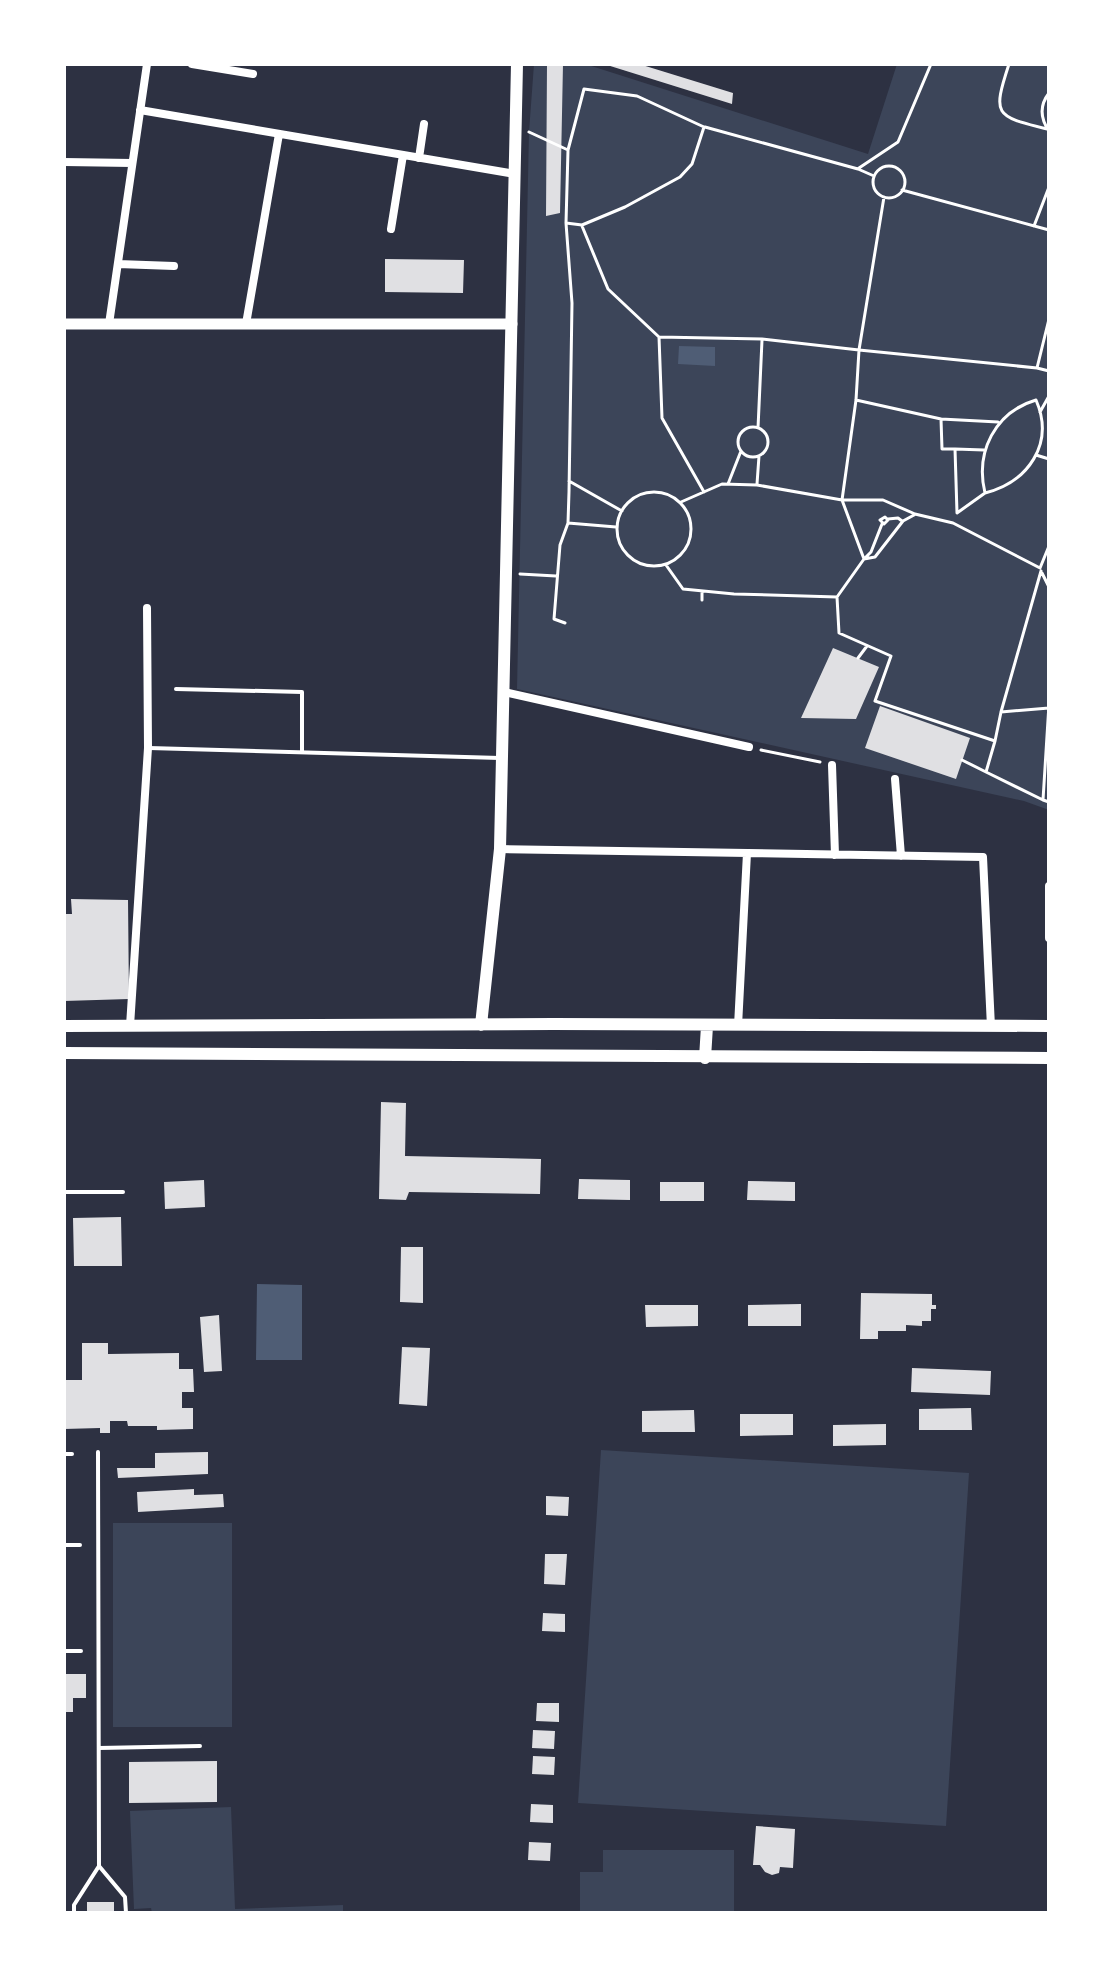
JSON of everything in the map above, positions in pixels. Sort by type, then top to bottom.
[{"type":"main road","points":[[481,1025],[500,849],[517,64]]},
{"type":"main road","points":[[64,1026],[1049,1026]]},
{"type":"main road","points":[[705,1058],[707,1026]]},
{"type":"main road","points":[[64,1053],[1049,1058]]},
{"type":"street","points":[[109,324],[147,64]]},
{"type":"street","points":[[192,64],[253,74]]},
{"type":"street","points":[[140,110],[515,174]]},
{"type":"street","points":[[419,158],[424,124]]},
{"type":"street","points":[[246,324],[279,134]]},
{"type":"street","points":[[391,229],[403,155]]},
{"type":"street","points":[[64,162],[132,163]]},
{"type":"street","points":[[118,264],[174,266]]},
{"type":"street","points":[[64,324],[512,324]]},
{"type":"street","points":[[130,1026],[148,748],[147,608]]},
{"type":"street","points":[[504,692],[749,747]]},
{"type":"street","points":[[832,765],[835,855]]},
{"type":"street","points":[[895,779],[901,856]]},
{"type":"street","points":[[500,849],[983,857],[991,1027]]},
{"type":"street","points":[[738,1026],[747,853]]},
{"type":"street","points":[[1049,886],[1049,938]]},
{"type":"lane","points":[[176,689],[302,692],[302,752]]},
{"type":"lane","points":[[148,748],[502,758]]},
{"type":"lane","points":[[64,1192],[123,1192]]},
{"type":"lane","points":[[74,1913],[74,1905],[99,1866],[98,1452]]},
{"type":"lane","points":[[64,1454],[72,1454]]},
{"type":"lane","points":[[64,1545],[80,1545]]},
{"type":"lane","points":[[64,1651],[81,1651]]},
{"type":"lane","points":[[99,1748],[200,1746]]},
{"type":"lane","points":[[99,1866],[125,1897],[126,1913]]},
{"type":"path","points":[[858,169],[898,142],[931,64]]},
{"type":"path","points":[[1009,64],[999,96],[999,107],[1006,117],[1048,130]]},
{"type":"path","points":[[565,623],[554,619],[560,545],[568,523],[572,303],[566,223],[568,150],[584,89],[637,96],[704,127],[874,176]]},
{"type":"path","points":[[1048,130],[1041,114],[1044,99],[1049,93]]},
{"type":"path","points":[[566,223],[582,225],[625,207],[680,177],[692,164],[704,127]]},
{"type":"path","points":[[529,132],[568,150]]},
{"type":"path","points":[[896,167],[905,180],[902,190],[895,197],[884,197],[875,191],[874,176],[881,168],[896,167]]},
{"type":"path","points":[[1034,226],[1049,187]]},
{"type":"path","points":[[902,190],[1049,230]]},
{"type":"path","points":[[864,559],[842,500],[856,400],[859,350],[884,197]]},
{"type":"path","points":[[582,225],[608,289],[659,337],[762,339],[1049,371]]},
{"type":"path","points":[[1037,368],[1049,319]]},
{"type":"path","points":[[659,337],[662,418],[704,492]]},
{"type":"path","points":[[758,428],[748,428],[740,434],[738,444],[741,451],[750,457],[759,456],[767,449],[768,439],[758,428],[762,339]]},
{"type":"path","points":[[1040,412],[1049,396]]},
{"type":"path","points":[[856,400],[941,419],[1000,422]]},
{"type":"path","points":[[957,513],[985,493],[1003,488],[1026,472],[1036,455],[1042,430],[1036,400],[1013,411],[1000,422],[984,450],[982,472],[985,493]]},
{"type":"path","points":[[941,419],[942,449],[984,450]]},
{"type":"path","points":[[953,523],[957,513],[955,449]]},
{"type":"path","points":[[728,484],[741,451]]},
{"type":"path","points":[[1036,455],[1049,459]]},
{"type":"path","points":[[757,485],[759,456]]},
{"type":"path","points":[[569,481],[622,511]]},
{"type":"path","points":[[681,502],[728,484],[757,485],[842,500],[883,500],[915,514],[953,523],[1040,570],[1049,587]]},
{"type":"path","points":[[647,492],[671,495],[681,502],[692,525],[686,549],[666,565],[641,564],[630,558],[622,549],[617,527],[622,511],[636,497],[647,492]]},
{"type":"path","points":[[864,559],[875,557],[903,521],[915,514]]},
{"type":"path","points":[[903,521],[888,519],[886,524],[882,524],[871,552],[837,597],[839,633],[891,656],[875,701],[995,741]]},
{"type":"path","points":[[568,523],[617,527]]},
{"type":"path","points":[[986,772],[1049,546]]},
{"type":"path","points":[[666,565],[683,589],[837,597]]},
{"type":"path","points":[[506,573],[556,576]]},
{"type":"path","points":[[702,591],[702,600]]},
{"type":"path","points":[[858,658],[867,646]]},
{"type":"path","points":[[1001,712],[1049,706],[1043,800]]},
{"type":"path","points":[[749,747],[832,765]]},
{"type":"path","points":[[962,760],[1049,802]]},
{"type":"shaded area","points":[[534,64],[585,64],[868,154],[897,64],[1049,64],[1049,810],[1024,801],[517,689],[529,132]]},
{"type":"shaded area","points":[[679,346],[715,347],[715,366],[678,364]]},
{"type":"shaded area","points":[[257,1284],[302,1285],[302,1360],[256,1360]]},
{"type":"shaded area","points":[[601,1450],[969,1473],[946,1826],[578,1803]]},
{"type":"shaded area","points":[[113,1523],[232,1523],[232,1727],[113,1727]]},
{"type":"shaded area","points":[[231,1807],[235,1909],[343,1905],[343,1913],[152,1913],[151,1908],[134,1909],[130,1811]]},
{"type":"shaded area","points":[[603,1850],[734,1850],[734,1913],[580,1913],[580,1872],[603,1872]]},
{"type":"building","points":[[547,64],[563,64],[560,213],[546,216]]},
{"type":"building","points":[[639,64],[733,93],[732,104],[607,65]]},
{"type":"building","points":[[385,259],[464,260],[463,293],[385,292]]},
{"type":"building","points":[[833,648],[879,667],[856,719],[801,718]]},
{"type":"building","points":[[880,706],[970,738],[956,779],[865,748]]},
{"type":"building","points":[[71,899],[128,900],[129,999],[64,1001],[64,914],[72,914]]},
{"type":"building","points":[[381,1102],[406,1103],[405,1156],[541,1159],[540,1194],[409,1192],[406,1200],[379,1199]]},
{"type":"building","points":[[579,1179],[630,1180],[630,1200],[578,1199]]},
{"type":"building","points":[[204,1180],[205,1207],[165,1209],[164,1182]]},
{"type":"building","points":[[748,1181],[795,1182],[795,1201],[747,1200]]},
{"type":"building","points":[[660,1182],[704,1182],[704,1201],[660,1201]]},
{"type":"building","points":[[121,1217],[122,1266],[74,1266],[73,1218]]},
{"type":"building","points":[[401,1247],[423,1247],[423,1303],[400,1302]]},
{"type":"building","points":[[861,1293],[932,1294],[932,1305],[936,1305],[936,1309],[931,1309],[931,1321],[922,1321],[922,1326],[906,1325],[906,1331],[878,1331],[878,1339],[860,1339]]},
{"type":"building","points":[[801,1304],[801,1326],[748,1326],[748,1305]]},
{"type":"building","points":[[645,1305],[698,1305],[698,1326],[646,1327]]},
{"type":"building","points":[[219,1315],[222,1371],[204,1372],[200,1317]]},
{"type":"building","points":[[82,1343],[108,1343],[108,1354],[179,1353],[179,1369],[193,1369],[194,1392],[182,1392],[182,1408],[193,1408],[193,1429],[157,1430],[157,1426],[128,1426],[127,1421],[110,1421],[110,1433],[100,1433],[100,1428],[64,1429],[64,1380],[82,1380]]},
{"type":"building","points":[[402,1347],[430,1348],[427,1406],[399,1404]]},
{"type":"building","points":[[912,1368],[991,1371],[990,1395],[911,1392]]},
{"type":"building","points":[[971,1408],[972,1430],[919,1430],[919,1409]]},
{"type":"building","points":[[694,1410],[695,1432],[642,1432],[642,1411]]},
{"type":"building","points":[[740,1414],[793,1414],[793,1435],[740,1436]]},
{"type":"building","points":[[886,1424],[886,1445],[833,1446],[833,1425]]},
{"type":"building","points":[[208,1452],[208,1474],[118,1478],[117,1468],[155,1468],[155,1453]]},
{"type":"building","points":[[194,1489],[194,1495],[223,1494],[224,1507],[138,1512],[137,1492]]},
{"type":"building","points":[[546,1496],[569,1497],[568,1516],[546,1515]]},
{"type":"building","points":[[545,1554],[567,1554],[565,1585],[544,1584]]},
{"type":"building","points":[[543,1613],[565,1614],[565,1632],[542,1631]]},
{"type":"building","points":[[64,1674],[86,1674],[86,1698],[73,1698],[73,1712],[64,1712]]},
{"type":"building","points":[[537,1703],[559,1703],[559,1722],[536,1721]]},
{"type":"building","points":[[533,1730],[555,1731],[554,1749],[532,1748]]},
{"type":"building","points":[[533,1756],[555,1757],[554,1775],[532,1774]]},
{"type":"building","points":[[217,1761],[217,1802],[129,1803],[129,1762]]},
{"type":"building","points":[[531,1804],[553,1805],[553,1823],[530,1822]]},
{"type":"building","points":[[756,1826],[795,1829],[793,1868],[780,1867],[779,1873],[772,1875],[760,1865],[753,1865]]},
{"type":"building","points":[[529,1842],[551,1843],[550,1861],[528,1860]]},
{"type":"building","points":[[87,1902],[114,1902],[114,1913],[87,1913]]}]
